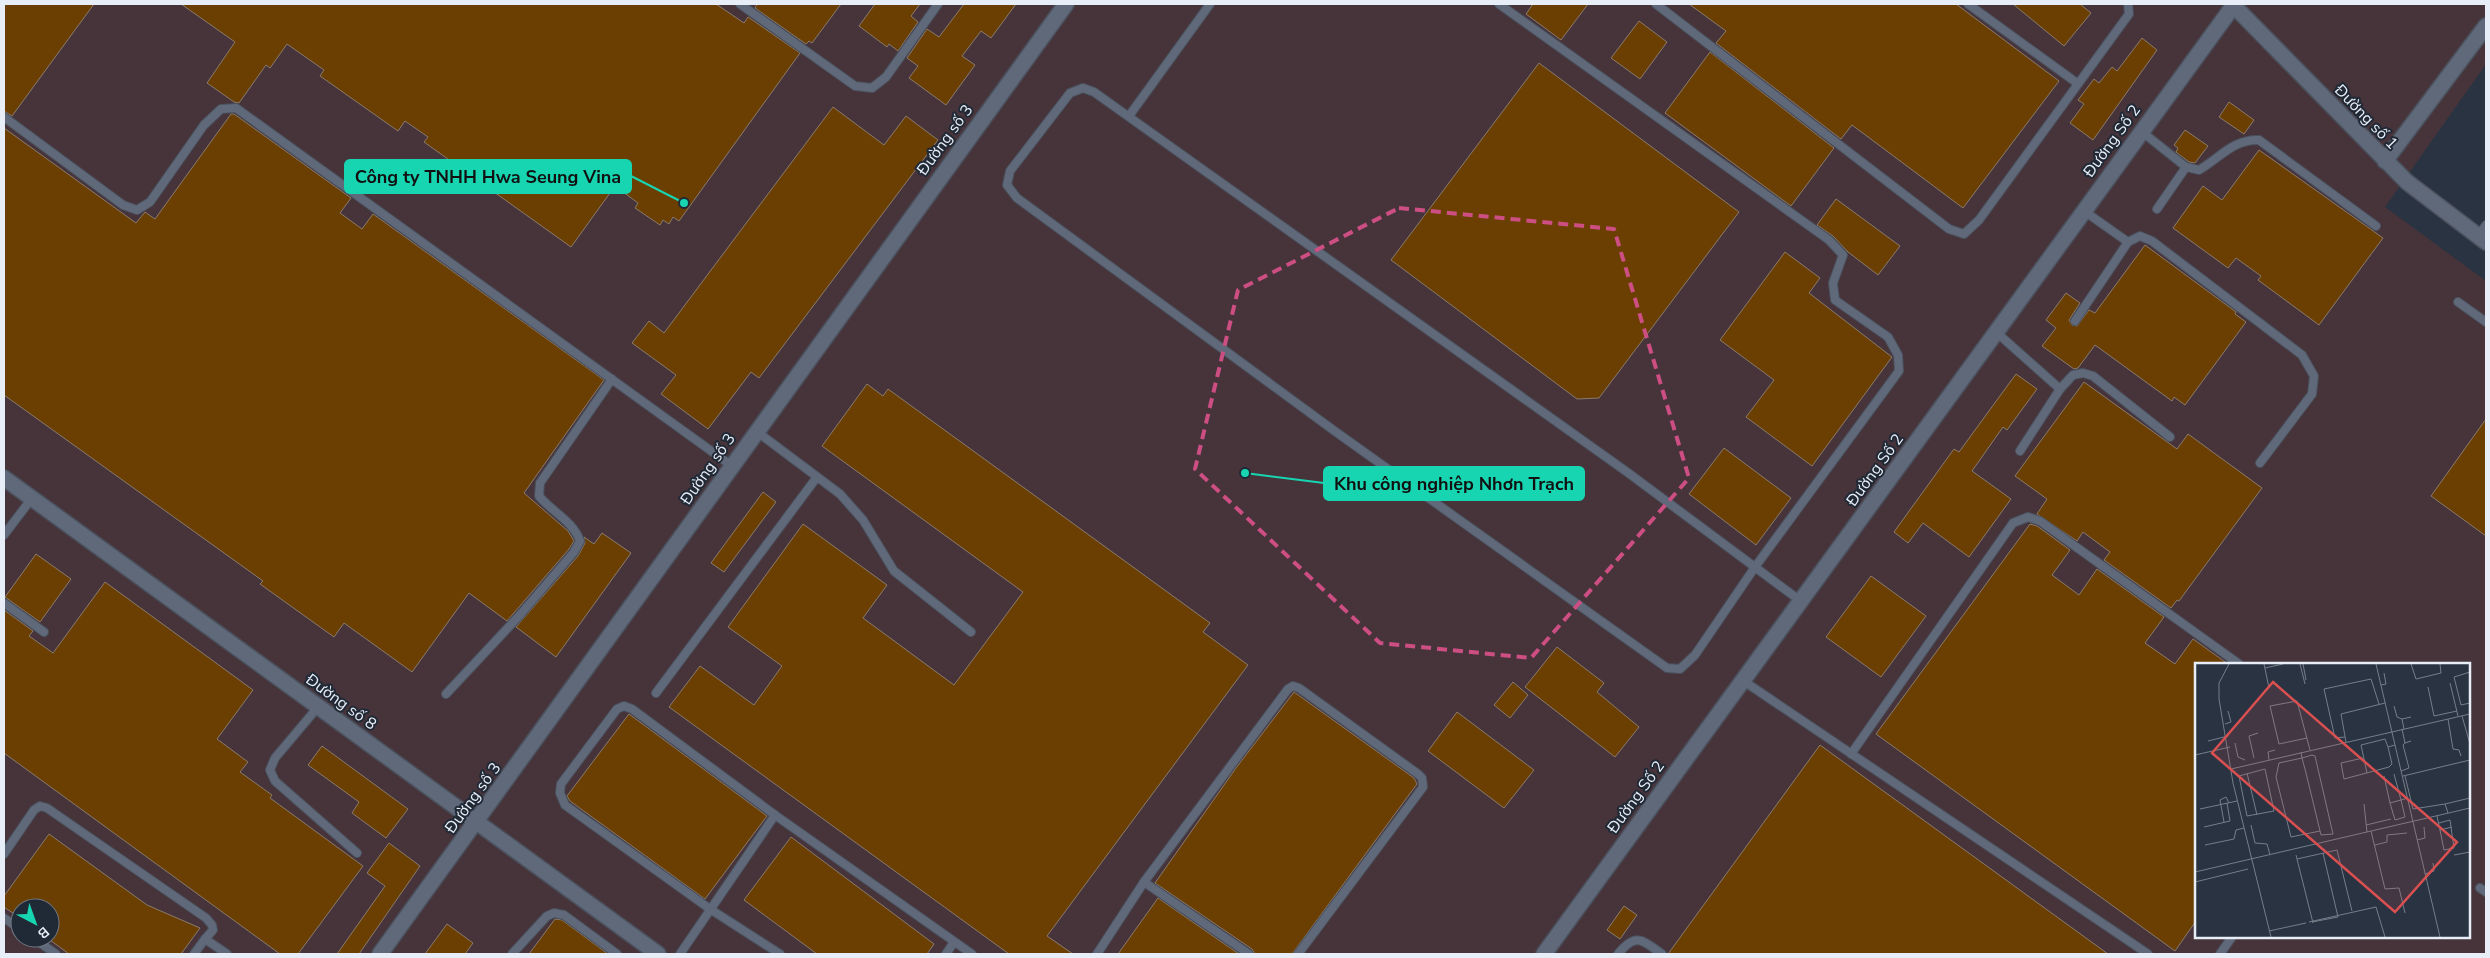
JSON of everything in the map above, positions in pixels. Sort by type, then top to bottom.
[{"type":"street","name":"Đường số 3","points":[[380,954],[1066,4]]},
{"type":"street","name":"Đường Số 2","points":[[1544,954],[1742,680],[1802,602],[2233,5]]},
{"type":"street","name":"Đường số 1","points":[[2233,5],[2407,182],[2484,234]]},
{"type":"street","points":[[2385,161],[2486,26]]},
{"type":"street","name":"Đường số 8","points":[[4,478],[658,954]]},
{"type":"lane","points":[[740,4],[855,86],[872,88],[886,77],[938,4]]},
{"type":"lane","points":[[1129,116],[1210,4]]},
{"type":"lane","points":[[1499,4],[1829,240],[1843,255],[1833,283],[1835,300],[1888,337],[1898,355],[1899,371],[1755,567],[1694,656],[1680,669],[1667,668],[1336,432],[1017,198],[1006,185],[1010,170],[1070,93],[1083,88],[1094,92],[1627,472],[1755,567],[1802,602]]},
{"type":"lane","points":[[1656,4],[1949,229],[1964,234],[1980,220],[2077,83],[2129,14],[2128,4]]},
{"type":"lane","points":[[1968,4],[2077,83]]},
{"type":"lane","points":[[4,117],[123,205],[137,210],[150,202],[204,125],[221,109],[236,108],[732,466]]},
{"type":"lane","points":[[2141,131],[2186,166],[2199,170],[2231,146],[2248,140],[2259,140],[2376,226]]},
{"type":"lane","points":[[2157,209],[2186,166]]},
{"type":"lane","points":[[2084,211],[2128,242]]},
{"type":"lane","points":[[2075,321],[2128,242],[2140,236],[2152,241],[2302,355],[2314,376],[2312,394],[2260,464]]},
{"type":"lane","points":[[2458,302],[2486,322]]},
{"type":"lane","points":[[1996,332],[2060,389]]},
{"type":"lane","points":[[2020,451],[2060,389],[2072,375],[2083,373],[2093,376],[2170,437]]},
{"type":"lane","points":[[446,694],[519,616],[574,552],[580,541],[576,530],[547,506],[539,496],[540,483],[612,379]]},
{"type":"lane","points":[[756,431],[840,494],[863,520],[894,571],[971,632]]},
{"type":"lane","points":[[656,693],[817,477]]},
{"type":"lane","points":[[4,536],[32,498]]},
{"type":"lane","points":[[1851,754],[2014,523],[2028,517],[2040,520],[2238,663]]},
{"type":"lane","points":[[4,603],[44,632]]},
{"type":"lane","points":[[1742,680],[2148,954]]},
{"type":"lane","points":[[1097,954],[1144,882],[1292,686],[1299,688],[1418,774],[1424,787],[1298,954]]},
{"type":"lane","points":[[780,954],[710,909],[565,805],[560,793],[561,784],[617,708],[624,706],[632,708],[775,815],[972,954]]},
{"type":"lane","points":[[318,707],[275,758],[270,770],[275,781],[357,853]]},
{"type":"lane","points":[[4,854],[34,810],[40,806],[47,808],[206,918],[212,924],[213,930],[194,954]]},
{"type":"lane","points":[[680,954],[775,815]]},
{"type":"lane","points":[[1144,882],[1249,954]]},
{"type":"lane","points":[[512,954],[546,916],[554,913],[564,915],[617,954]]},
{"type":"lane","points":[[2220,954],[2231,938]]},
{"type":"lane","points":[[205,939],[228,954]]},
{"type":"lane","points":[[1618,954],[1628,942],[1642,940],[1662,954]]},
{"type":"lane","points":[[946,954],[954,942]]},
{"type":"highlighted area","points":[[1399,208],[1614,229],[1689,478],[1531,658],[1380,643],[1195,469],[1238,290]]},
{"type":"shaded area","points":[[4,4],[2486,4],[2486,64],[2385,207],[2486,281],[2486,954],[4,954]]},
{"type":"building","points":[[4,4],[94,4],[12,116],[4,111]]},
{"type":"building","points":[[181,4],[716,4],[744,23],[748,17],[800,53],[679,221],[673,217],[669,224],[663,220],[660,225],[635,208],[638,203],[615,186],[571,247],[424,142],[428,137],[405,121],[398,131],[320,76],[324,70],[287,44],[270,68],[266,65],[239,103],[234,102],[207,83],[235,42]]},
{"type":"building","points":[[757,4],[841,4],[812,43],[809,41],[806,44],[755,8]]},
{"type":"building","points":[[875,4],[920,4],[911,16],[918,22],[898,51],[889,44],[887,47],[859,26]]},
{"type":"building","points":[[964,4],[1016,4],[991,38],[981,31],[962,56],[975,65],[946,105],[909,78],[918,66],[907,58],[927,29],[939,37]]},
{"type":"building","points":[[1533,4],[1588,4],[1561,40],[1526,14]]},
{"type":"building","points":[[1689,4],[1956,4],[2059,81],[1963,208],[1852,125],[1841,139],[1716,43],[1726,31]]},
{"type":"building","points":[[2013,4],[2080,4],[2091,13],[2064,46]]},
{"type":"building","points":[[1639,21],[1667,42],[1640,79],[1611,58]]},
{"type":"building","points":[[2142,38],[2157,50],[2093,140],[2070,123],[2084,104],[2078,100],[2094,79],[2099,83],[2112,67],[2117,71]]},
{"type":"building","points":[[1710,52],[1834,148],[1791,206],[1665,113]]},
{"type":"building","points":[[1539,63],[1739,212],[1599,398],[1577,399],[1391,260]]},
{"type":"building","points":[[2229,102],[2254,120],[2244,134],[2219,117]]},
{"type":"building","points":[[833,107],[884,145],[906,116],[938,140],[759,378],[751,372],[708,429],[661,394],[676,375],[632,343],[649,321],[664,333]]},
{"type":"building","points":[[231,114],[234,114],[351,198],[340,213],[362,229],[373,214],[604,380],[524,493],[568,531],[574,541],[569,549],[507,621],[469,593],[412,672],[344,623],[334,637],[260,584],[263,581],[4,395],[4,128],[136,223],[145,212],[155,219]]},
{"type":"building","points":[[2185,130],[2208,146],[2195,163],[2189,162],[2176,152],[2178,148],[2174,145]]},
{"type":"building","points":[[2259,150],[2383,238],[2319,325],[2258,280],[2261,276],[2236,258],[2228,268],[2173,228],[2203,186],[2222,200]]},
{"type":"building","points":[[1836,199],[1900,246],[1878,275],[1848,252],[1833,236],[1817,225]]},
{"type":"building","points":[[2145,245],[2236,312],[2235,314],[2246,322],[2185,405],[2174,397],[2172,401],[2095,345],[2078,368],[2074,369],[2042,346],[2056,328],[2046,320],[2066,293],[2080,303],[2069,320],[2072,325],[2077,326],[2089,310],[2095,313]]},
{"type":"building","points":[[1785,252],[1820,278],[1809,293],[1892,357],[1812,466],[1746,417],[1774,380],[1720,340]]},
{"type":"building","points":[[2016,374],[2037,389],[2007,430],[2003,427],[1972,471],[2011,499],[1969,557],[1923,523],[1908,543],[1894,532],[1954,449],[1959,452]]},
{"type":"building","points":[[2084,382],[2177,449],[2188,434],[2262,488],[2179,601],[2177,600],[2171,608],[2104,560],[2110,552],[2083,532],[2077,541],[2037,514],[2047,499],[2015,476]]},
{"type":"building","points":[[867,384],[883,396],[888,389],[1210,623],[1203,632],[1248,665],[1047,936],[1073,954],[1009,954],[669,707],[700,666],[754,705],[782,666],[728,627],[803,524],[887,585],[863,618],[954,685],[1023,592],[822,446]]},
{"type":"building","points":[[2486,419],[2486,536],[2431,496]]},
{"type":"building","points":[[1724,448],[1791,498],[1756,545],[1689,494]]},
{"type":"building","points":[[763,492],[776,502],[724,572],[711,563]]},
{"type":"building","points":[[2030,524],[2037,526],[2070,550],[2052,575],[2079,595],[2097,569],[2164,617],[2145,643],[2175,664],[2193,639],[2227,663],[2195,663],[2195,922],[2175,951],[1876,734]]},
{"type":"building","points":[[602,533],[631,553],[556,657],[516,627],[578,556],[585,543],[584,537],[594,544]]},
{"type":"building","points":[[36,554],[71,579],[40,622],[5,597]]},
{"type":"building","points":[[1871,576],[1926,616],[1881,677],[1826,637]]},
{"type":"building","points":[[105,582],[253,690],[217,739],[248,762],[240,772],[272,795],[270,798],[363,866],[298,954],[280,954],[4,753],[4,610],[33,631],[29,636],[53,653]]},
{"type":"building","points":[[1557,647],[1604,683],[1597,692],[1639,727],[1615,757],[1525,687]]},
{"type":"building","points":[[1513,682],[1528,695],[1510,718],[1494,705]]},
{"type":"building","points":[[1294,692],[1414,778],[1417,784],[1292,954],[1255,954],[1252,949],[1155,883],[1236,768]]},
{"type":"building","points":[[1457,712],[1534,770],[1504,808],[1428,751]]},
{"type":"building","points":[[629,714],[767,816],[705,899],[570,801],[567,796]]},
{"type":"building","points":[[1820,745],[2108,954],[1668,954]]},
{"type":"building","points":[[322,746],[408,809],[386,838],[352,813],[359,802],[308,765]]},
{"type":"building","points":[[49,834],[147,905],[200,928],[181,954],[69,954],[60,947],[60,898],[10,898],[10,911],[4,907],[4,896]]},
{"type":"building","points":[[791,837],[934,944],[927,954],[817,954],[744,900]]},
{"type":"building","points":[[389,843],[420,866],[359,954],[337,954],[385,886],[367,873]]},
{"type":"building","points":[[1158,898],[1239,954],[1118,954]]},
{"type":"building","points":[[1624,906],[1637,915],[1620,939],[1607,930]]},
{"type":"building","points":[[555,919],[562,920],[608,954],[529,954]]},
{"type":"building","points":[[447,924],[473,943],[465,954],[425,954]]},
{"type":"place","name":"Công ty TNHH Hwa Seung Vina","points":[[684,203]]},
{"type":"place","name":"Khu công nghiệp Nhơn Trạch","points":[[1245,473]]}]
